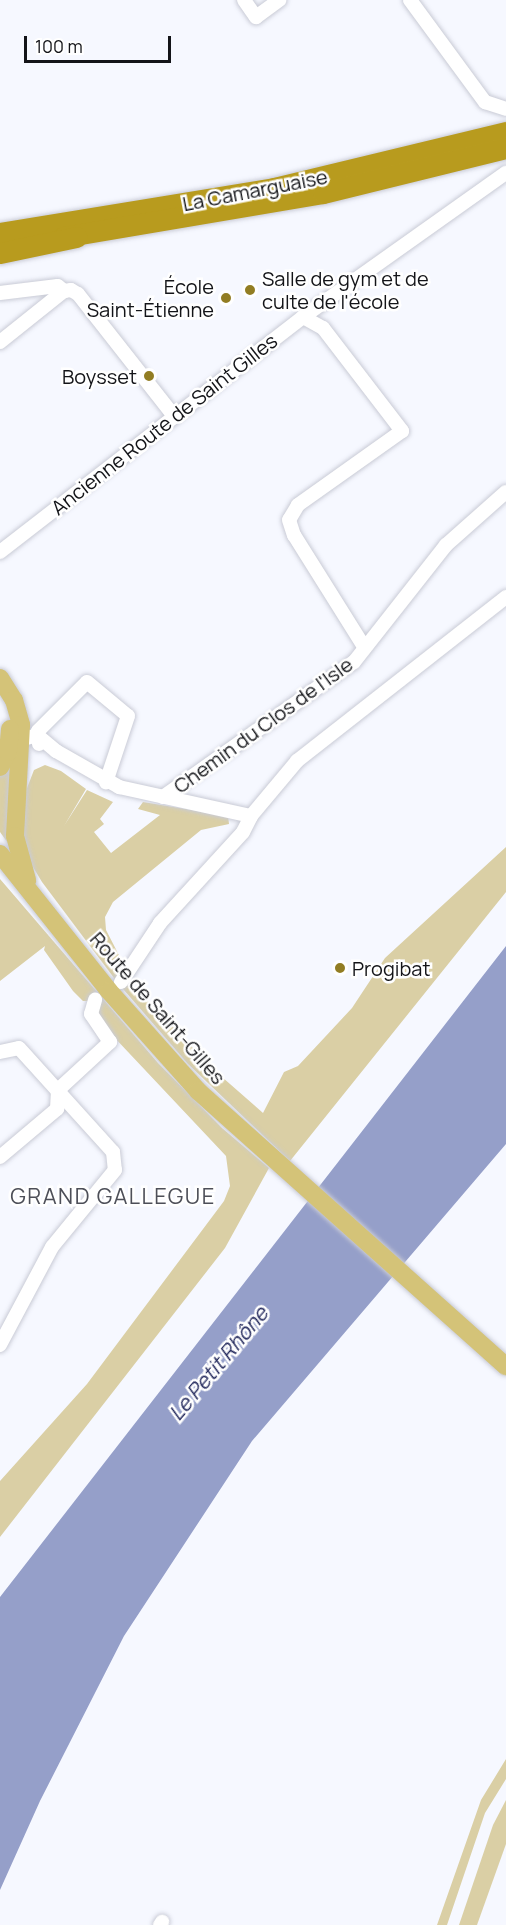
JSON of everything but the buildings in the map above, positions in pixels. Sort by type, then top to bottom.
[{"type":"highway","name":"La Camarguaise","points":[[0,231],[33,228],[274,188],[506,132]]},
{"type":"highway","name":"La Camarguaise","points":[[0,247],[95,233],[312,195],[506,148]]},
{"type":"highway","points":[[0,253],[95,233]]},
{"type":"main road","points":[[0,680],[9,716],[22,741],[15,836],[31,894]]},
{"type":"main road","points":[[0,767],[22,741]]},
{"type":"main road","name":"Route de Saint-Gilles","points":[[0,854],[59,928],[190,1083],[506,1366]]},
{"type":"main road","points":[[0,866],[31,894]]},
{"type":"street","points":[[244,0],[256,17],[279,0]]},
{"type":"street","points":[[413,4],[485,102],[506,109]]},
{"type":"street","name":"Ancienne Route de Saint Gilles","points":[[0,552],[303,317],[506,173]]},
{"type":"street","points":[[0,294],[58,286],[64,291],[78,294],[174,416]]},
{"type":"street","points":[[0,342],[64,291]]},
{"type":"street","points":[[303,317],[323,328],[402,431],[298,505],[289,520],[294,535],[365,648]]},
{"type":"street","name":"Chemin du Clos de l'Isle","points":[[163,797],[312,695],[354,662],[446,545],[506,492]]},
{"type":"street","points":[[121,982],[160,922],[243,832],[251,816],[297,761],[506,597]]},
{"type":"street","points":[[22,741],[87,682],[128,716],[106,782]]},
{"type":"street","points":[[22,741],[49,750],[106,782],[251,816]]},
{"type":"street","points":[[22,741],[49,750]]},
{"type":"street","points":[[0,1157],[57,1108],[58,1090],[110,1042],[91,1014],[95,1000]]},
{"type":"street","points":[[0,1052],[20,1048],[113,1152],[115,1170],[52,1247],[0,1345]]},
{"type":"shaded area","points":[[12,762],[8,843],[0,832],[0,774]]},
{"type":"shaded area","points":[[45,765],[61,771],[86,789],[64,826],[87,790],[113,802],[100,819],[104,824],[94,832],[111,853],[160,815],[138,809],[143,802],[228,816],[229,824],[201,830],[113,902],[105,917],[106,930],[124,965],[124,985],[135,987],[214,1070],[263,1113],[284,1072],[298,1066],[352,1008],[385,958],[506,847],[506,892],[290,1161],[188,1064],[117,982],[42,882],[27,857],[21,824],[27,788],[34,770]]},
{"type":"shaded area","points":[[0,879],[158,1063],[222,1128],[269,1168],[225,1248],[0,1537],[0,1481],[87,1384],[224,1201],[230,1186],[226,1156],[113,1036],[90,1001],[83,1001],[73,991],[44,950],[45,946],[0,981]]},
{"type":"shaded area","points":[[506,1759],[506,1779],[485,1813],[447,1925],[437,1925],[481,1800]]},
{"type":"shaded area","points":[[506,1800],[506,1844],[477,1925],[459,1925],[493,1825]]},
{"type":"water","name":"Le Petit Rhône","points":[[506,946],[506,1144],[252,1441],[124,1636],[40,1801],[0,1890],[0,1597]]},
{"type":"place","name":"Salle de gym et de culte de l'école","points":[[250,290]]},
{"type":"place","name":"École Saint-Étienne","points":[[226,298]]},
{"type":"place","name":"Boysset","points":[[149,376]]},
{"type":"place","name":"Progibat","points":[[340,968]]},
{"type":"district","name":"GRAND GALLEGUE","points":[[113,1197]]}]
